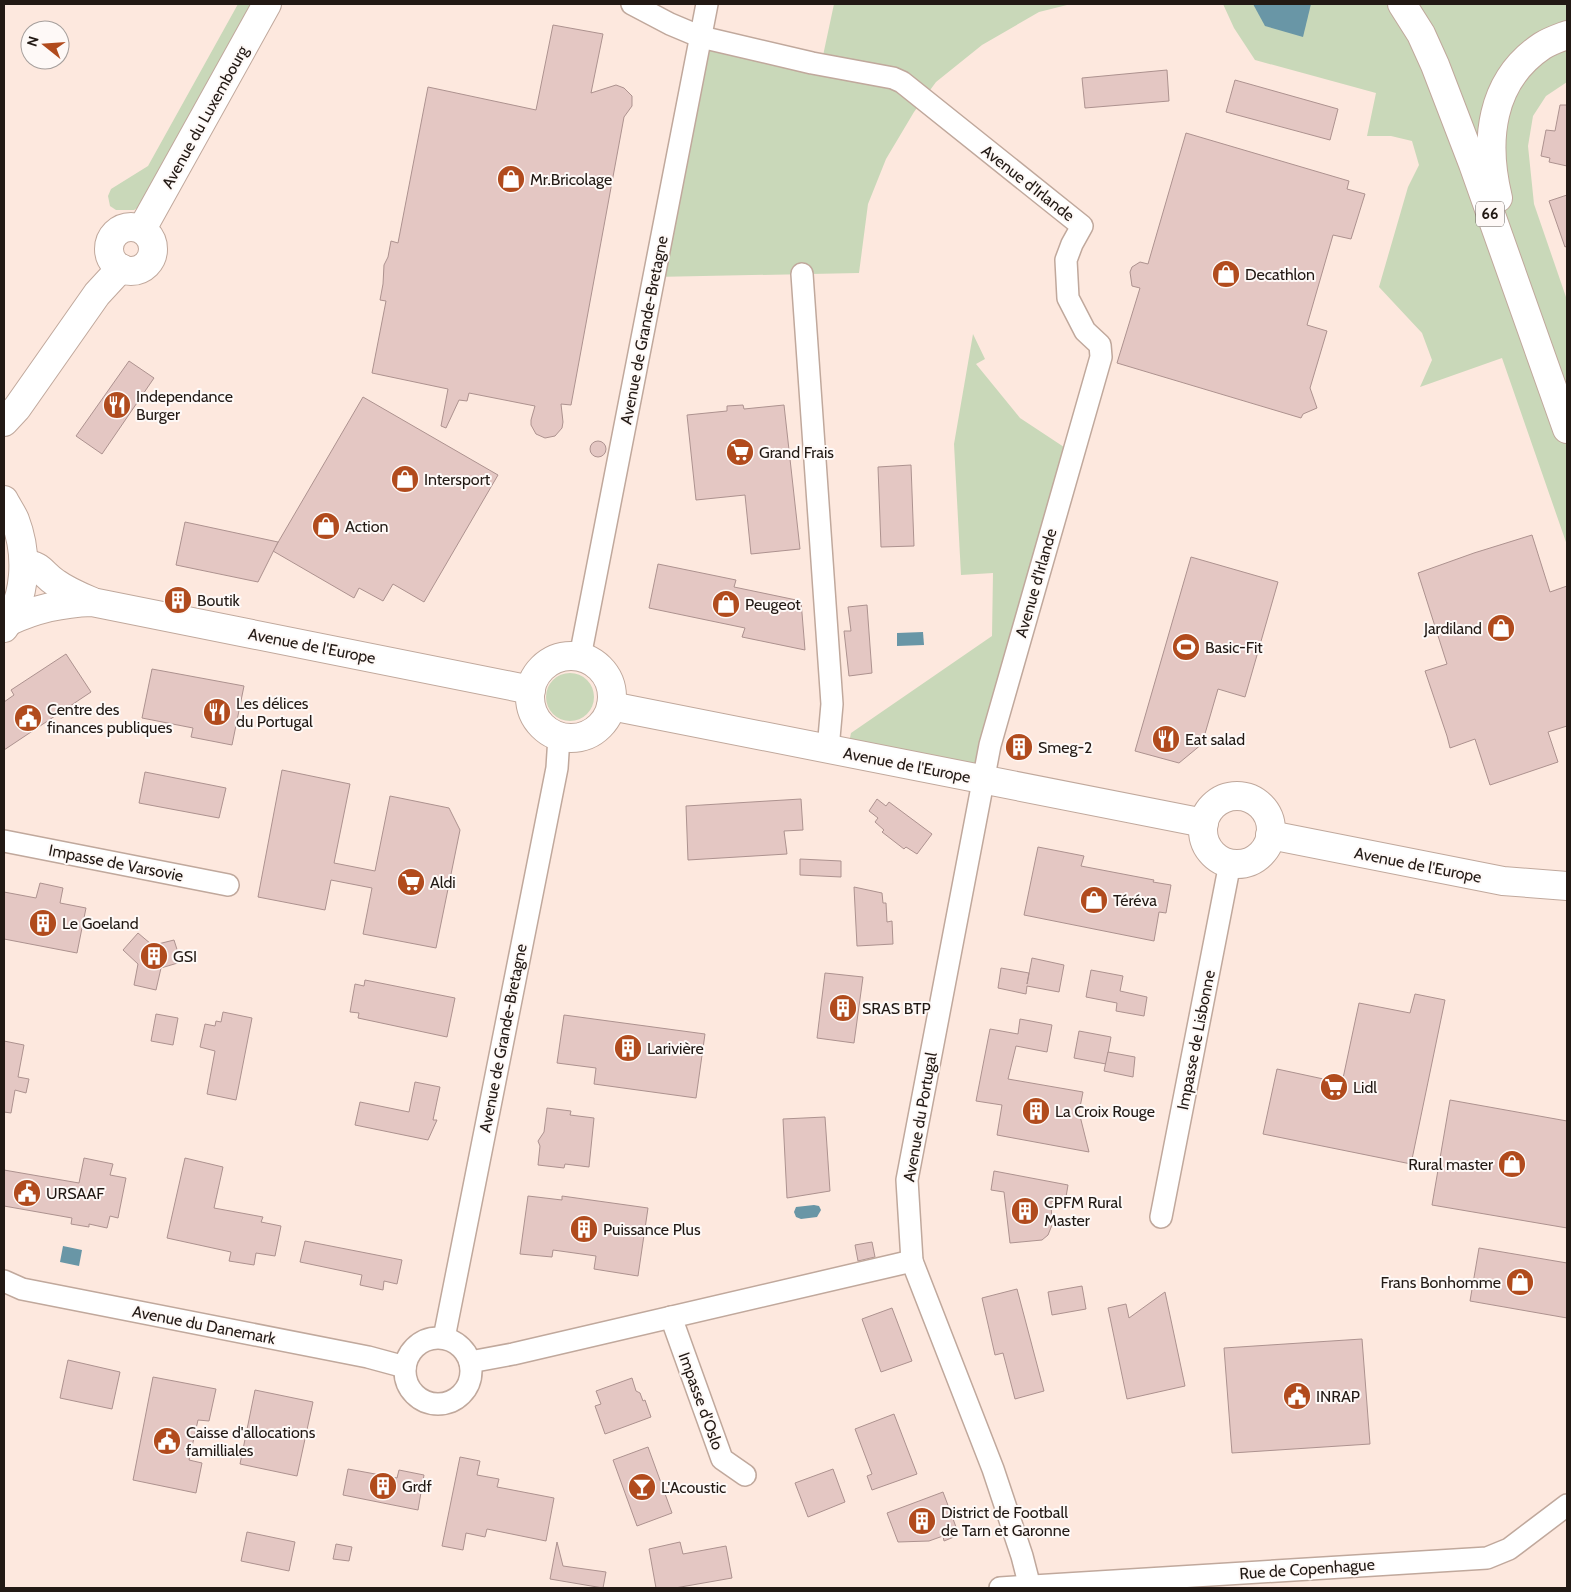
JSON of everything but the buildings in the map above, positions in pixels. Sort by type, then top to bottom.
[{"type":"main road","name":"Avenue du Luxembourg","points":[[10,415],[97,294],[121,268],[111,258],[109,245],[111,239],[125,227],[131,226],[142,229],[267,4]]},
{"type":"main road","name":"66","points":[[1402,4],[1421,34],[1435,65],[1473,164],[1567,429]]},
{"type":"main road","name":"66","points":[[1567,35],[1543,45],[1516,67],[1497,103],[1490,141],[1494,183],[1502,214],[1567,400]]},
{"type":"main road","points":[[4,444],[10,415]]},
{"type":"main road","points":[[4,500],[14,520],[21,541],[24,564],[17,602],[7,624]]},
{"type":"main road","name":"Avenue de l'Europe","points":[[24,564],[35,565],[54,582],[71,593],[92,602]]},
{"type":"main road","name":"Avenue de l'Europe","points":[[7,624],[28,612],[47,606],[69,602],[92,602],[531,690]]},
{"type":"main road","points":[[567,656],[580,657],[592,662],[602,670],[609,681],[612,693],[611,706],[606,719],[598,729],[586,736],[560,737],[548,732],[540,724],[532,708],[531,690],[535,678],[544,667],[554,660],[567,656]]},
{"type":"main road","name":"Avenue de l'Europe","points":[[611,706],[1204,823]]},
{"type":"main road","points":[[1243,796],[1253,800],[1264,810],[1271,825],[1270,835],[1267,846],[1260,854],[1241,864],[1230,863],[1212,853],[1206,844],[1203,833],[1204,823],[1207,813],[1222,799],[1243,796]]},
{"type":"main road","name":"Avenue de l'Europe","points":[[1270,835],[1503,881],[1567,886]]},
{"type":"street","name":"Avenue d'Irlande","points":[[632,4],[670,24],[701,37],[812,63],[893,78],[902,82],[1082,226],[1066,260],[1068,298],[1085,331],[1100,345],[1101,357],[990,745],[983,780]]},
{"type":"street","name":"Avenue de Grande-Bretagne","points":[[580,657],[707,4]]},
{"type":"street","points":[[802,274],[832,704],[828,749]]},
{"type":"street","name":"Avenue de Grande-Bretagne","points":[[444,1338],[557,768],[560,737]]},
{"type":"street","name":"Avenue du Portugal","points":[[983,780],[907,1180],[912,1261],[993,1469],[1030,1586]]},
{"type":"street","name":"Impasse de Varsovie","points":[[4,841],[228,885]]},
{"type":"street","name":"Impasse de Lisbonne","points":[[1161,1217],[1230,863]]},
{"type":"street","points":[[470,1362],[912,1261]]},
{"type":"street","name":"Avenue du Danemark","points":[[4,1281],[22,1289],[405,1367]]},
{"type":"street","name":"Impasse d'Oslo","points":[[671,1317],[722,1460],[745,1475]]},
{"type":"street","points":[[435,1337],[453,1341],[461,1346],[470,1362],[471,1373],[469,1383],[464,1392],[456,1400],[446,1403],[435,1404],[425,1402],[409,1388],[405,1378],[405,1367],[411,1350],[418,1344],[435,1337]]},
{"type":"street","name":"Rue de Copenhague","points":[[1000,1588],[1487,1558],[1509,1549],[1567,1505]]},
{"type":"green space","points":[[238,4],[254,4],[145,203],[134,210],[116,210],[110,206],[108,196],[111,189],[148,166]]},
{"type":"green space","points":[[834,4],[1071,4],[1039,12],[982,45],[936,82],[914,112],[886,159],[868,204],[859,273],[654,277],[701,37],[821,65]]},
{"type":"green space","points":[[1223,4],[1567,4],[1567,82],[1546,96],[1533,116],[1528,146],[1534,204],[1567,300],[1567,545],[1502,358],[1420,387],[1432,360],[1422,333],[1379,287],[1408,187],[1419,165],[1412,141],[1391,136],[1367,136],[1376,93],[1255,60],[1234,28]]},
{"type":"green space","points":[[973,334],[985,359],[976,364],[1020,418],[1073,453],[983,780],[847,753],[851,733],[992,636],[993,573],[961,575],[954,444]]},
{"type":"green space","points":[[570,673],[579,675],[587,680],[592,688],[594,697],[592,706],[587,714],[579,719],[570,721],[561,719],[553,714],[548,706],[546,697],[548,688],[553,680],[561,675]]},
{"type":"water","points":[[1253,4],[1311,4],[1303,37],[1265,26]]},
{"type":"water","points":[[923,632],[924,645],[897,646],[897,633]]},
{"type":"water","points":[[819,1206],[821,1210],[817,1217],[801,1219],[796,1217],[794,1212],[796,1207]]},
{"type":"water","points":[[63,1246],[82,1250],[79,1266],[60,1262]]},
{"type":"place","name":"Mr.Bricolage","points":[[511,179]]},
{"type":"place","name":"Decathlon","points":[[1226,274]]},
{"type":"place","name":"Independance Burger","points":[[117,405]]},
{"type":"place","name":"Grand Frais","points":[[740,452]]},
{"type":"place","name":"Intersport","points":[[405,479]]},
{"type":"place","name":"Action","points":[[326,526]]},
{"type":"place","name":"Boutik","points":[[178,600]]},
{"type":"place","name":"Peugeot","points":[[726,604]]},
{"type":"place","name":"Jardiland","points":[[1501,628]]},
{"type":"place","name":"Basic-Fit","points":[[1186,647]]},
{"type":"place","name":"Les délices du Portugal","points":[[217,712]]},
{"type":"place","name":"Centre des finances publiques","points":[[28,718]]},
{"type":"place","name":"Eat salad","points":[[1166,739]]},
{"type":"place","name":"Smeg-2","points":[[1019,747]]},
{"type":"place","name":"Aldi","points":[[411,882]]},
{"type":"place","name":"Téréva","points":[[1094,900]]},
{"type":"place","name":"Le Goeland","points":[[43,923]]},
{"type":"place","name":"GSI","points":[[154,956]]},
{"type":"place","name":"SRAS BTP","points":[[843,1008]]},
{"type":"place","name":"Larivière","points":[[628,1048]]},
{"type":"place","name":"Lidl","points":[[1334,1087]]},
{"type":"place","name":"La Croix Rouge","points":[[1036,1111]]},
{"type":"place","name":"Rural master","points":[[1512,1164]]},
{"type":"place","name":"URSAAF","points":[[27,1193]]},
{"type":"place","name":"CPFM Rural Master","points":[[1025,1211]]},
{"type":"place","name":"Puissance Plus","points":[[584,1229]]},
{"type":"place","name":"Frans Bonhomme","points":[[1520,1282]]},
{"type":"place","name":"INRAP","points":[[1297,1396]]},
{"type":"place","name":"Caisse d'allocations familliales","points":[[167,1441]]},
{"type":"place","name":"Grdf","points":[[383,1486]]},
{"type":"place","name":"L'Acoustic","points":[[642,1487]]},
{"type":"place","name":"District de Football de Tarn et Garonne","points":[[922,1521]]}]
